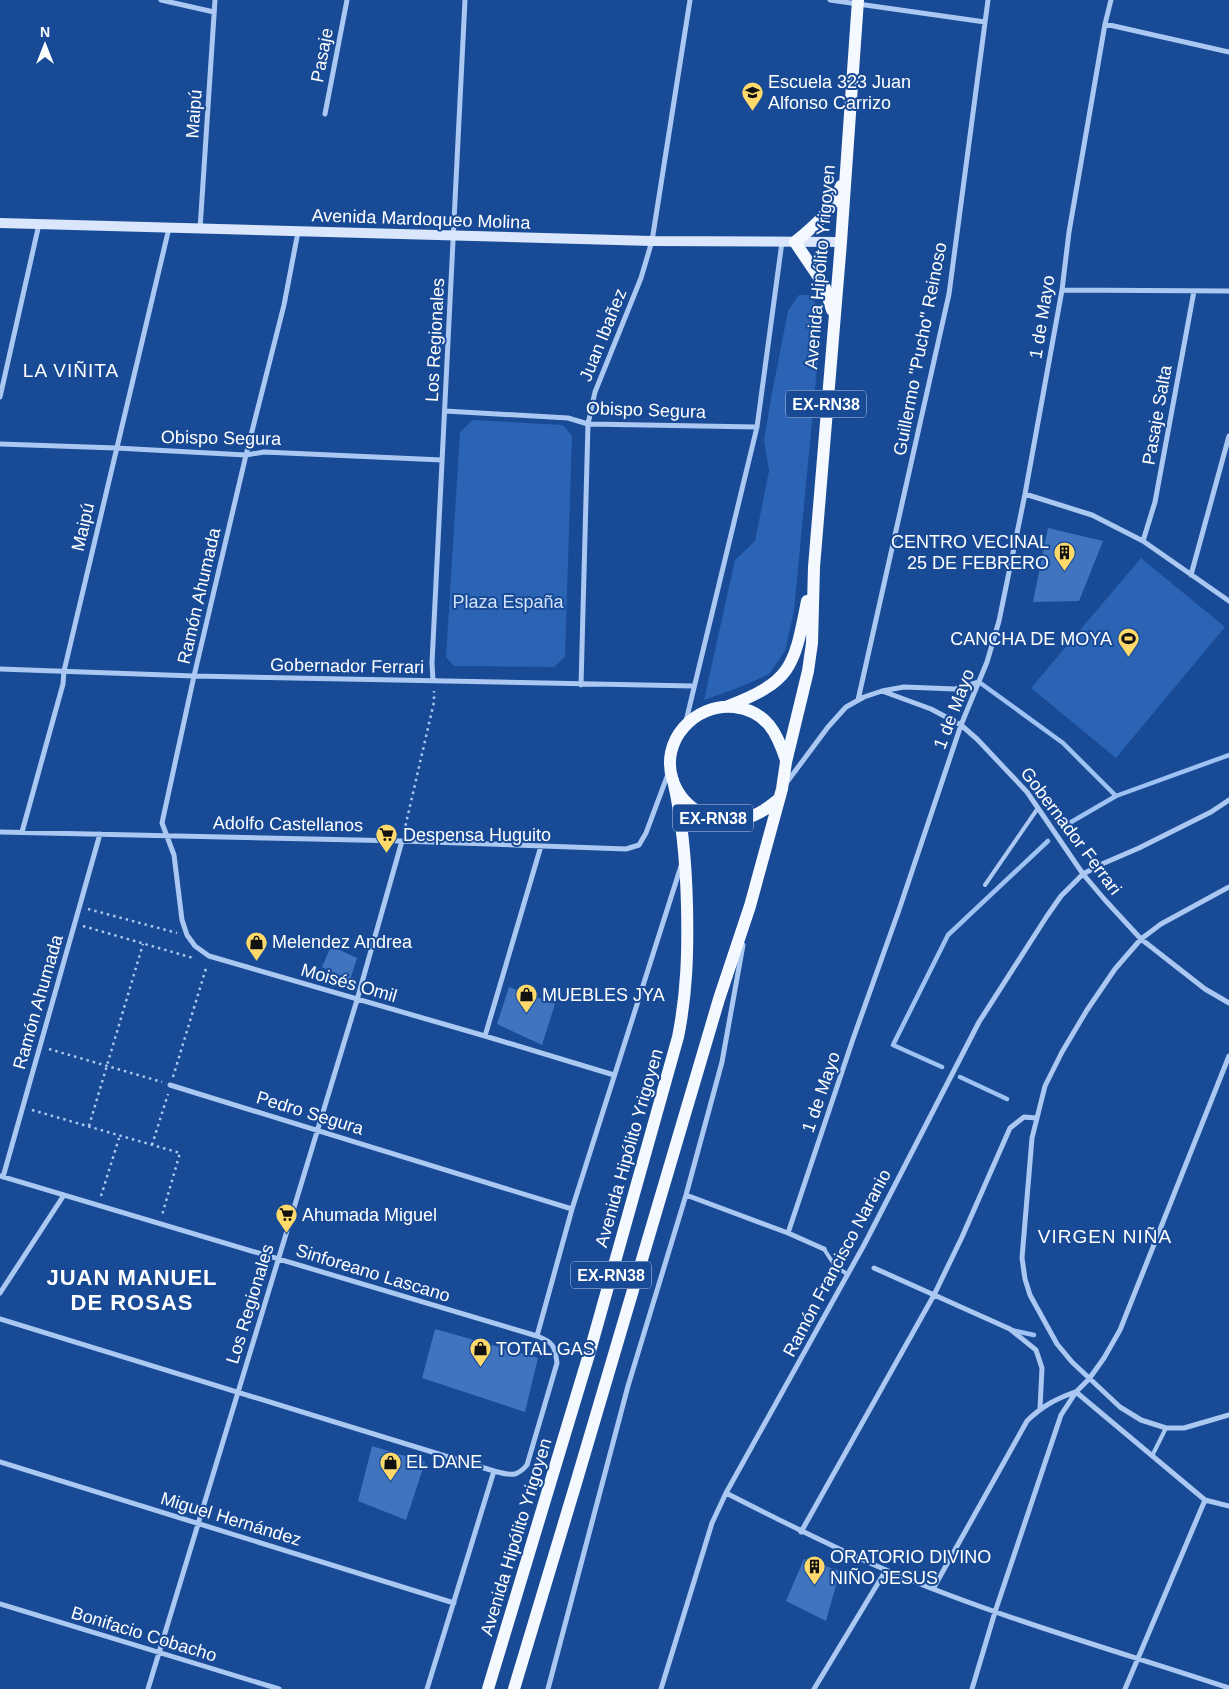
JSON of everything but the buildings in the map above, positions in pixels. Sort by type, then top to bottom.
[{"type":"main road","name":"Avenida Hipólito Yrigoyen","points":[[786,762],[808,671],[812,643],[814,567],[841,242],[858,2]]},
{"type":"main road","points":[[834,315],[824,285],[789,242],[818,223],[836,200],[846,173]]},
{"type":"main road","name":"Avenida Hipólito Yrigoyen","points":[[725,706],[753,696],[778,681],[791,664],[799,642],[814,567]]},
{"type":"main road","name":"EX-RN38","points":[[514,1689],[716,1008],[750,906],[780,794],[786,762],[779,738],[770,725],[757,714],[742,708],[725,706],[707,710],[684,726],[674,745],[670,766],[673,780],[681,796],[694,809],[710,817],[728,820],[746,818],[763,811],[780,794]]},
{"type":"main road","name":"Avenida Hipólito Yrigoyen","points":[[488,1689],[590,1351],[678,1037],[687,982],[685,853],[681,812],[673,780]]},
{"type":"street","points":[[161,0],[214,12]]},
{"type":"street","name":"Maipú","points":[[200,229],[215,0]]},
{"type":"street","name":"Pasaje","points":[[325,114],[347,0]]},
{"type":"street","name":"Los Regionales","points":[[434,681],[432,663],[465,0]]},
{"type":"street","name":"Juan Ibañez","points":[[581,685],[588,424],[595,392],[641,278],[652,242],[690,0]]},
{"type":"street","points":[[830,0],[858,2],[985,22]]},
{"type":"street","name":"Guillermo \"Pucho\" Reinoso","points":[[858,700],[949,294],[988,0]]},
{"type":"street","name":"1 de Mayo","points":[[788,1234],[961,725],[987,662],[999,621],[1026,494],[1062,290],[1069,232],[1104,24],[1111,0]]},
{"type":"street","points":[[1104,24],[1229,52]]},
{"type":"street","name":"Avenida Mardoqueo Molina","points":[[0,222],[652,242],[841,242]]},
{"type":"street","points":[[0,397],[39,224]]},
{"type":"street","name":"Maipú","points":[[22,832],[63,684],[64,671],[169,228]]},
{"type":"street","name":"Ramón Ahumada","points":[[187,935],[182,920],[174,855],[162,823],[194,676],[246,455],[284,305],[298,232]]},
{"type":"street","points":[[684,726],[757,427],[789,242]]},
{"type":"street","points":[[1062,290],[1229,291]]},
{"type":"street","name":"Pasaje Salta","points":[[1143,542],[1155,502],[1194,291]]},
{"type":"street","name":"Obispo Segura","points":[[445,411],[568,418],[588,424],[757,427]]},
{"type":"street","points":[[1191,575],[1229,436]]},
{"type":"street","name":"Obispo Segura","points":[[0,444],[246,455],[264,452],[442,460]]},
{"type":"street","points":[[1026,494],[1092,515],[1143,542],[1229,601]]},
{"type":"street","name":"Gobernador Ferrari","points":[[0,669],[194,676],[693,686]]},
{"type":"street","points":[[780,794],[828,727],[846,707],[858,700],[882,691],[904,687],[955,689],[979,682]]},
{"type":"street","name":"Gobernador Ferrari","points":[[882,691],[931,709],[961,725],[977,739],[1027,792],[1083,874],[1141,938],[1205,989],[1229,1003]]},
{"type":"street","name":"Adolfo Castellanos","points":[[0,832],[402,841],[626,849],[639,845],[646,833],[670,766]]},
{"type":"street","name":"Ramón Francisco Naranio","points":[[661,1689],[712,1522],[726,1493],[848,1274],[979,1022],[1061,896],[1083,874],[1139,848],[1210,812],[1229,800]]},
{"type":"street","name":"Ramón Ahumada","points":[[2,1177],[100,834]]},
{"type":"street","name":"Los Regionales","points":[[148,1689],[357,1000],[402,841]]},
{"type":"street","points":[[486,1036],[541,846]]},
{"type":"street","points":[[537,1336],[572,1209],[685,853]]},
{"type":"street","points":[[1229,887],[1161,924],[1141,938],[1086,1010],[1066,1044],[1045,1086],[1036,1118],[1032,1138],[1022,1258],[1025,1279],[1038,1310],[1057,1344],[1072,1362],[1120,1407],[1141,1420],[1166,1428],[1184,1428],[1229,1415]]},
{"type":"street","points":[[548,1689],[628,1386],[686,1196],[722,1062],[750,906]]},
{"type":"street","points":[[187,935],[195,946],[210,956]]},
{"type":"street","name":"Moisés Omil","points":[[210,956],[614,1075]]},
{"type":"street","points":[[972,1689],[995,1612],[1061,1415],[1076,1392],[1089,1379],[1120,1330],[1229,1056]]},
{"type":"street","name":"Pedro Segura","points":[[170,1085],[572,1209]]},
{"type":"street","points":[[801,1532],[934,1295],[1010,1128],[1024,1117],[1036,1118]]},
{"type":"street","name":"Sinforeano Lascano","points":[[0,1319],[510,1475],[519,1473],[527,1465],[558,1363],[556,1350],[549,1341],[537,1336],[2,1177]]},
{"type":"street","points":[[0,1293],[64,1196]]},
{"type":"street","points":[[686,1196],[824,1249]]},
{"type":"street","points":[[874,1268],[1010,1329],[1036,1350],[1042,1368],[1040,1408]]},
{"type":"street","points":[[933,1589],[1027,1421],[1040,1408],[1056,1398],[1076,1392]]},
{"type":"street","points":[[1076,1392],[1205,1500],[1229,1506]]},
{"type":"street","name":"Miguel Hernández","points":[[0,1462],[454,1603]]},
{"type":"street","points":[[427,1689],[494,1471]]},
{"type":"street","points":[[726,1493],[801,1532],[933,1589],[995,1612],[1229,1688]]},
{"type":"street","points":[[1125,1689],[1205,1500]]},
{"type":"street","points":[[814,1689],[886,1570]]},
{"type":"street","name":"Bonifacio Cobacho","points":[[0,1604],[279,1689]]},
{"type":"lane","points":[[986,885],[1038,808]]},
{"type":"lane","points":[[824,1249],[835,1266],[848,1274]]},
{"type":"lane","points":[[1152,1456],[1166,1428]]},
{"type":"path","points":[[402,841],[434,702],[434,681]]},
{"type":"path","points":[[80,906],[187,935]]},
{"type":"path","points":[[75,924],[195,959],[210,956],[152,1145]]},
{"type":"path","points":[[89,1126],[144,944]]},
{"type":"path","points":[[40,1047],[170,1085]]},
{"type":"path","points":[[23,1107],[180,1153],[159,1224]]},
{"type":"path","points":[[98,1206],[120,1135]]},
{"type":"green space","points":[[799,295],[811,295],[820,313],[819,347],[794,611],[785,651],[769,674],[704,700],[735,560],[755,541],[769,471],[764,440],[772,393],[788,311]]},
{"type":"green space","name":"Plaza España","points":[[473,420],[563,425],[572,436],[565,657],[554,667],[454,666],[446,657],[460,432]]},
{"type":"green space","name":"CANCHA DE MOYA","points":[[1141,558],[1225,627],[1116,758],[1031,688]]},
{"type":"waterway","points":[[979,682],[1063,743],[1116,796]]},
{"type":"waterway","points":[[1066,825],[1116,796],[1229,755]]},
{"type":"waterway","points":[[942,1067],[893,1045],[948,935],[1048,841]]},
{"type":"waterway","points":[[960,1077],[1007,1099]]},
{"type":"waterway","points":[[1011,1330],[1034,1335]]},
{"type":"place","name":"Escuela 323 Juan Alfonso Carrizo","points":[[752,111]]},
{"type":"place","name":"CENTRO VECINAL 25 DE FEBRERO","points":[[1065,571]]},
{"type":"place","name":"CANCHA DE MOYA","points":[[1128,658]]},
{"type":"place","name":"Despensa Huguito","points":[[387,854]]},
{"type":"place","name":"Melendez Andrea","points":[[256,961]]},
{"type":"place","name":"MUEBLES JYA","points":[[526,1014]]},
{"type":"place","name":"Ahumada Miguel","points":[[286,1234]]},
{"type":"place","name":"TOTAL GAS","points":[[480,1368]]},
{"type":"place","name":"EL DANE","points":[[390,1481]]},
{"type":"place","name":"ORATORIO DIVINO NIÑO JESUS","points":[[814,1586]]},
{"type":"district","name":"LA VIÑITA","points":[[71,370]]},
{"type":"district","name":"VIRGEN NIÑA","points":[[1105,1236]]},
{"type":"district","name":"JUAN MANUEL DE ROSAS","points":[[132,1290]]}]
